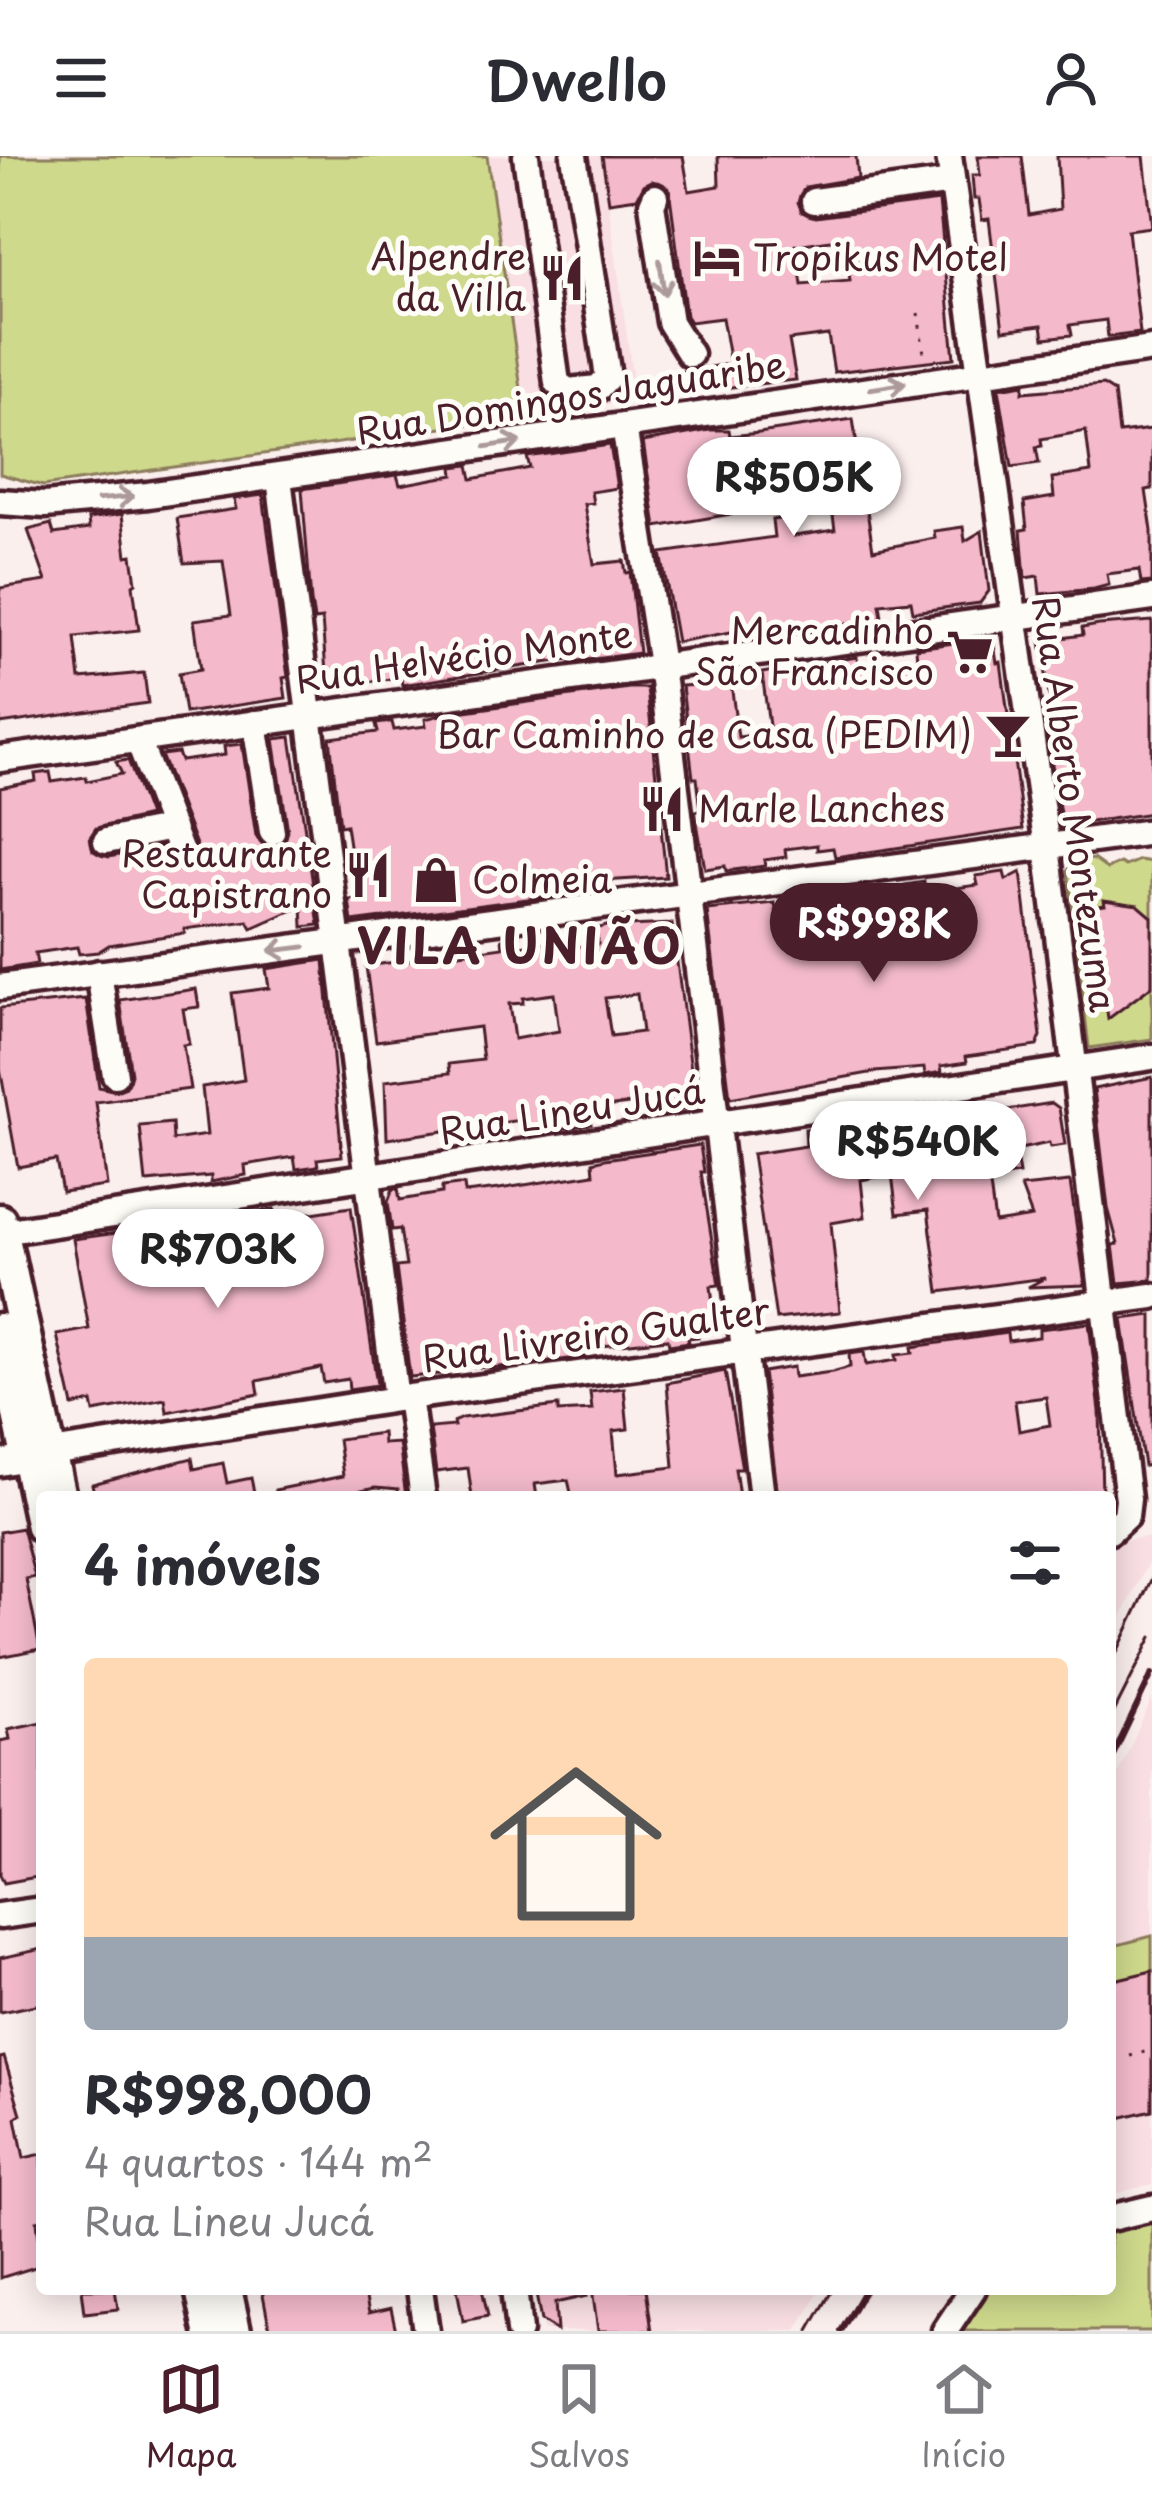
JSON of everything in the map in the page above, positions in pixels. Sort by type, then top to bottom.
[{"type":"main road","points":[[1,1226],[26,1458],[55,1491]]},
{"type":"main road","points":[[0,1329],[36,1501]]},
{"type":"main road","points":[[202,2295],[210,2331]]},
{"type":"main road","points":[[227,2295],[235,2331]]},
{"type":"street","points":[[526,156],[557,383],[568,391],[598,388],[608,377],[574,156]]},
{"type":"street","name":"Rua Alberto Montezuma","points":[[949,156],[1047,847],[1104,1301],[1128,1499],[1126,1516],[1116,1527]]},
{"type":"street","points":[[814,201],[952,182]]},
{"type":"street","points":[[656,196],[652,204],[666,304],[670,322],[690,353]]},
{"type":"street","name":"Rua Domingos Jaguaribe","points":[[0,502],[45,505],[279,478],[1152,349]]},
{"type":"street","points":[[624,425],[661,665],[761,1491]]},
{"type":"street","points":[[279,478],[368,1178],[422,1491]]},
{"type":"street","name":"Rua Helvécio Monte","points":[[0,759],[1152,598]]},
{"type":"street","points":[[255,723],[272,832]]},
{"type":"street","points":[[138,740],[182,855]]},
{"type":"street","points":[[106,841],[172,828]]},
{"type":"street","points":[[0,987],[1152,832]]},
{"type":"street","points":[[99,974],[116,1075]]},
{"type":"street","name":"Rua Lineu Jucá","points":[[1,1226],[368,1178],[1152,1057]]},
{"type":"street","name":"Rua Livreiro Gualter","points":[[26,1458],[403,1398],[1152,1296]]},
{"type":"street","points":[[0,1916],[36,1911]]},
{"type":"street","points":[[1116,2217],[1152,2208]]},
{"type":"street","points":[[421,2295],[427,2331]]},
{"type":"street","points":[[515,2295],[519,2331]]},
{"type":"street","points":[[945,2331],[969,2295]]},
{"type":"path","points":[[918,313],[929,380]]},
{"type":"path","points":[[1130,2056],[1152,2050]]},
{"type":"shaded area","name":"Alpendre da Villa","points":[[488,156],[602,156],[636,400],[525,416]]},
{"type":"shaded area","points":[[1152,1537],[1152,1555],[1116,1629],[1116,1541]]},
{"type":"shaded area","points":[[1152,1698],[1152,2184],[1116,2193],[1116,1778]]},
{"type":"shaded area","points":[[538,2295],[818,2295],[797,2331],[543,2331]]},
{"type":"green space","points":[[0,156],[487,156],[525,416],[43,486],[0,474]]},
{"type":"green space","points":[[1093,859],[1107,869],[1139,860],[1152,862],[1152,1039],[1089,1048],[1068,870],[1077,862]]},
{"type":"green space","points":[[1152,1936],[1152,2042],[1116,2052],[1116,1945]]},
{"type":"green space","points":[[1152,2214],[1152,2331],[956,2331],[984,2295],[1116,2295],[1116,2223]]},
{"type":"building","points":[[602,156],[683,156],[689,191],[719,186],[718,156],[856,156],[858,178],[805,187],[798,202],[802,212],[816,217],[939,201],[954,358],[834,372],[828,335],[789,340],[796,380],[685,392],[683,371],[730,364],[722,318],[690,322],[686,316],[669,188],[652,181],[637,198],[609,202]],"holes":[[[845,238],[850,281],[802,285],[796,245]]]},
{"type":"building","points":[[978,156],[1022,156],[1029,215],[1060,209],[1057,156],[1144,156],[1152,227],[1128,230],[1140,333],[1108,337],[1106,320],[1070,325],[1072,335],[1044,338],[1042,325],[1003,330],[989,219],[982,220],[979,199],[974,199],[972,175],[980,175]]},
{"type":"building","points":[[1024,384],[1023,392],[1103,385],[1114,392],[1119,433],[1152,429],[1152,489],[1146,490],[1152,582],[1141,583],[1139,570],[1107,574],[1109,585],[1094,589],[1040,594],[1038,576],[1025,578],[1024,502],[1054,497],[1052,478],[1091,472],[1086,431],[1041,439],[1042,446],[1036,447],[1039,463],[1012,467],[999,388]]},
{"type":"building","points":[[853,419],[873,550],[935,538],[934,531],[963,527],[965,541],[982,531],[989,591],[980,603],[913,612],[911,601],[880,604],[882,617],[867,621],[746,637],[745,631],[736,631],[677,642],[661,553],[774,537],[772,520],[791,517],[794,536],[835,530],[829,487],[778,495],[776,481],[741,488],[742,493],[727,497],[731,514],[656,527],[643,442],[710,430],[729,430],[730,436]]},
{"type":"building","points":[[610,445],[617,488],[591,492],[593,503],[584,504],[594,564],[624,561],[626,573],[630,572],[639,653],[402,685],[401,679],[391,679],[327,687],[322,619],[314,620],[311,601],[302,489],[397,475],[400,485],[454,475],[453,467],[469,465],[472,479],[530,468],[527,457]]},
{"type":"building","points":[[263,495],[288,677],[283,678],[286,698],[185,713],[179,673],[201,669],[194,620],[231,615],[223,561],[184,563],[177,518],[236,509],[234,499]]},
{"type":"building","points":[[122,514],[127,556],[132,555],[139,630],[75,637],[80,679],[144,673],[148,703],[0,724],[0,588],[46,581],[28,530],[51,524],[54,534],[89,529],[88,519]]},
{"type":"building","points":[[1152,621],[1152,813],[1062,826],[1047,733],[1055,735],[1041,641],[1083,635],[1082,628]]},
{"type":"building","points":[[993,638],[997,663],[1001,662],[1023,829],[835,857],[833,848],[817,850],[817,845],[785,849],[786,857],[764,860],[765,866],[705,869],[682,686],[731,683],[738,737],[770,733],[762,673],[857,657],[858,667],[917,661],[916,648]]},
{"type":"building","points":[[647,688],[666,877],[554,884],[542,887],[543,897],[352,922],[349,900],[357,899],[346,825],[340,826],[330,738],[378,732],[376,724],[392,722],[394,730],[426,726],[425,719],[444,714]]},
{"type":"building","points":[[291,737],[319,925],[303,927],[302,906],[252,928],[248,921],[184,929],[185,933],[109,945],[98,952],[79,954],[77,947],[35,953],[37,964],[0,970],[0,788],[36,781],[35,774],[50,772],[52,782],[122,774],[116,762],[128,760],[149,816],[96,828],[90,837],[93,851],[109,857],[161,847],[171,867],[187,871],[195,864],[198,850],[161,755],[178,753],[181,761],[225,755],[224,746],[242,744],[256,836],[265,847],[273,848],[283,844],[288,831],[274,739]]},
{"type":"building","points":[[1004,872],[1006,880],[1021,872],[1041,1036],[1037,1046],[966,1056],[967,1062],[941,1066],[942,1072],[925,1075],[924,1068],[875,1072],[730,1098],[707,910],[775,903],[776,910],[792,907],[793,914],[856,907],[889,902],[888,896],[906,894],[905,885],[924,882],[924,886],[933,885],[933,891],[978,885],[976,876]]},
{"type":"building","points":[[1104,900],[1138,905],[1152,917],[1152,986],[1108,1019],[1106,1003],[1091,1005],[1077,909],[1105,905]]},
{"type":"building","points":[[627,920],[628,926],[672,924],[696,1108],[654,1114],[653,1101],[589,1109],[591,1124],[559,1129],[523,1132],[521,1120],[387,1139],[385,1081],[450,1073],[449,1064],[483,1060],[479,1027],[376,1041],[366,966],[503,947],[502,939],[519,937],[520,946],[598,944],[596,929]],"holes":[[[554,994],[559,1031],[514,1039],[509,1004]],[[637,994],[642,1032],[611,1036],[605,998]]]},
{"type":"building","points":[[324,960],[342,1156],[317,1159],[318,1166],[296,1169],[294,1157],[245,1165],[246,1175],[211,1182],[211,1176],[146,1182],[140,1126],[172,1123],[173,1140],[207,1135],[202,1087],[244,1080],[232,993],[269,988],[266,969]]},
{"type":"building","points":[[196,989],[199,1007],[183,1009],[190,1089],[96,1102],[107,1186],[62,1192],[56,1160],[18,1167],[0,1068],[0,1008],[86,999],[99,1087],[116,1091],[126,1087],[131,1074],[120,1000]]},
{"type":"building","points":[[1152,1077],[1152,1280],[1118,1283],[1113,1245],[1118,1244],[1108,1208],[1094,1089]]},
{"type":"building","points":[[1052,1103],[1059,1108],[1065,1145],[1015,1150],[1019,1174],[989,1178],[995,1223],[1032,1217],[1021,1187],[1070,1182],[1085,1285],[1028,1287],[1045,1278],[939,1292],[928,1210],[897,1214],[892,1174],[861,1180],[865,1217],[831,1223],[840,1312],[776,1319],[752,1154],[806,1146],[805,1129],[852,1124],[853,1132],[886,1128],[886,1133],[916,1129],[915,1122],[967,1115],[977,1106],[987,1105],[988,1113]]},
{"type":"building","points":[[700,1145],[719,1285],[711,1286],[716,1331],[669,1345],[668,1339],[583,1348],[584,1357],[538,1363],[490,1368],[474,1367],[473,1360],[440,1364],[441,1374],[410,1377],[396,1267],[406,1266],[400,1229],[392,1230],[388,1202],[393,1189],[398,1188],[400,1200],[442,1193],[442,1187],[458,1185],[464,1185],[465,1193],[499,1189],[594,1174],[593,1162],[605,1159]]},
{"type":"building","points":[[351,1207],[377,1385],[349,1389],[348,1379],[324,1383],[321,1368],[257,1381],[259,1394],[167,1412],[165,1399],[94,1412],[92,1402],[73,1406],[57,1335],[89,1329],[73,1239],[198,1222],[217,1221],[222,1229],[263,1222],[257,1212],[274,1209],[279,1218]]},
{"type":"building","points":[[1152,1315],[1152,1465],[1144,1466],[1122,1319]]},
{"type":"building","points":[[1089,1323],[1100,1411],[1102,1491],[777,1491],[763,1372],[793,1367],[794,1377],[850,1367],[849,1354],[864,1352],[866,1365],[897,1360],[896,1355],[913,1353],[912,1347],[1007,1333],[1008,1341],[1039,1337],[1039,1329]],"holes":[[[1046,1397],[1050,1425],[1019,1431],[1015,1401]]]},
{"type":"building","points":[[725,1371],[742,1469],[735,1469],[738,1491],[571,1491],[568,1480],[535,1484],[536,1491],[471,1491],[468,1468],[436,1472],[430,1428],[454,1426],[462,1418],[558,1406],[558,1412],[592,1410],[590,1392],[624,1388],[628,1429],[613,1431],[617,1474],[674,1467],[667,1383]]},
{"type":"building","points":[[382,1433],[383,1444],[399,1443],[405,1491],[376,1487],[275,1491],[343,1476],[338,1439]]},
{"type":"building","points":[[192,1458],[194,1469],[223,1463],[227,1483],[251,1478],[254,1491],[94,1491],[92,1484]]},
{"type":"building","points":[[22,1528],[35,1577],[26,1579],[36,1650],[0,1657],[0,1532]]},
{"type":"building","points":[[36,1723],[36,1877],[4,1883],[0,1875],[0,1741],[10,1739],[8,1729]]},
{"type":"building","points":[[36,1950],[36,2005],[0,2012],[0,1958]]},
{"type":"building","points":[[1152,1971],[1152,2110],[1116,2119],[1116,1980]]},
{"type":"building","points":[[4,2057],[21,2114],[16,2118],[24,2158],[36,2155],[36,2267],[0,2278],[0,2058]]},
{"type":"building","points":[[83,2295],[116,2295],[118,2309],[85,2313]]},
{"type":"building","points":[[263,2295],[365,2295],[369,2313],[391,2308],[396,2331],[270,2331]]},
{"type":"building","points":[[458,2295],[483,2295],[488,2316],[463,2321]]},
{"type":"building","points":[[536,2295],[587,2295],[555,2303],[557,2331],[541,2321]]},
{"type":"building","points":[[593,2295],[647,2295],[652,2331],[598,2331]]},
{"type":"tram line","points":[[1116,1654],[1152,1578]]},
{"type":"tram line","points":[[1116,1708],[1152,1637]]},
{"type":"tram line","points":[[809,2331],[830,2295]]},
{"type":"railway","points":[[1116,1749],[1152,1674]]},
{"type":"railway","points":[[841,2331],[862,2295]]},
{"type":"place","name":"Tropikus Motel","points":[[717,258]]},
{"type":"place","name":"Alpendre da Villa","points":[[562,278]]},
{"type":"place","name":"Mercadinho São Francisco","points":[[970,652]]},
{"type":"place","name":"Bar Caminho de Casa (PEDIM)","points":[[1008,735]]},
{"type":"place","name":"Marle Lanches","points":[[662,809]]},
{"type":"place","name":"Restaurante Capistrano","points":[[368,875]]},
{"type":"place","name":"Colmeia","points":[[436,880]]},
{"type":"district","name":"VILA UNIÃO","points":[[520,947]]}]
